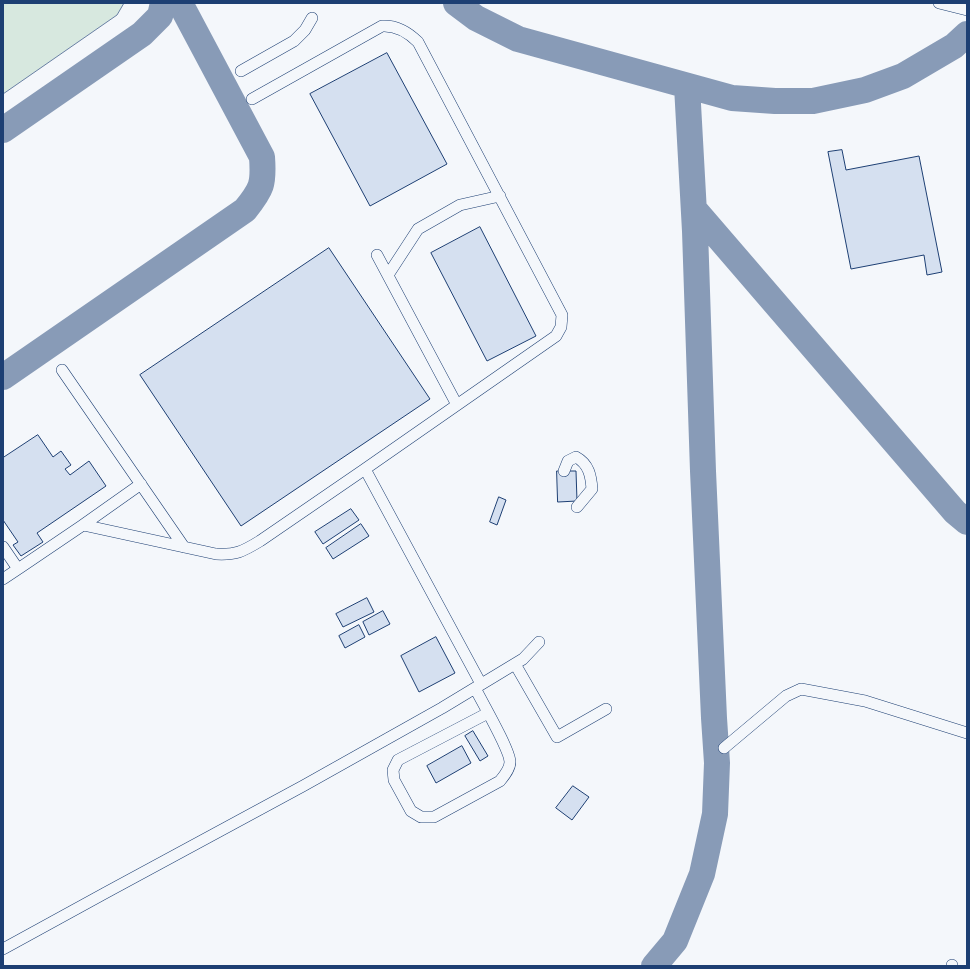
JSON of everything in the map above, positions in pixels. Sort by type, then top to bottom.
[{"type":"street","points":[[939,3],[967,10]]},
{"type":"street","points":[[241,71],[294,41],[305,30],[312,18]]},
{"type":"street","points":[[83,525],[184,547],[224,554],[231,555],[244,550],[365,469],[556,336],[561,327],[562,315],[418,42],[412,35],[392,26],[382,26],[252,99]]},
{"type":"street","points":[[388,275],[418,229],[460,205],[500,196]]},
{"type":"street","points":[[377,255],[457,405]]},
{"type":"street","points":[[62,370],[184,547]]},
{"type":"street","points":[[564,471],[568,462],[576,457],[582,461],[588,470],[592,489],[577,507]]},
{"type":"street","points":[[365,469],[478,686],[488,713],[507,751],[510,762],[505,775],[500,781],[434,817],[421,817],[411,811],[394,780],[393,770],[398,760],[488,713]]},
{"type":"street","points":[[3,579],[83,525],[140,484]]},
{"type":"street","points":[[3,547],[18,569]]},
{"type":"street","points":[[3,949],[303,786],[478,686],[523,659],[539,642]]},
{"type":"street","points":[[516,664],[557,737],[606,709]]},
{"type":"street","points":[[724,748],[786,696],[801,689],[865,702],[967,733]]},
{"type":"shaded area","points":[[3,3],[124,3],[117,15],[3,94]]},
{"type":"building","points":[[387,53],[447,164],[370,206],[310,94]]},
{"type":"building","points":[[842,150],[846,170],[919,156],[942,272],[927,275],[924,255],[851,269],[828,152]]},
{"type":"building","points":[[480,227],[536,336],[487,361],[431,253]]},
{"type":"building","points":[[329,248],[430,399],[241,526],[140,375]]},
{"type":"building","points":[[38,435],[53,457],[61,451],[71,465],[65,469],[70,475],[89,461],[106,486],[37,533],[43,542],[21,556],[13,545],[18,542],[3,520],[3,458]]},
{"type":"building","points":[[557,471],[576,471],[577,501],[558,502]]},
{"type":"building","points":[[499,497],[506,500],[497,525],[490,522]]},
{"type":"building","points":[[351,509],[359,520],[323,544],[315,532]]},
{"type":"building","points":[[361,524],[369,536],[333,559],[326,548]]},
{"type":"building","points":[[367,598],[374,612],[343,627],[336,614]]},
{"type":"building","points":[[383,611],[390,624],[369,635],[363,622]]},
{"type":"building","points":[[359,625],[365,637],[345,648],[339,636]]},
{"type":"building","points":[[436,637],[455,673],[419,692],[401,656]]},
{"type":"building","points":[[473,731],[488,756],[480,761],[465,736]]},
{"type":"building","points":[[462,746],[471,763],[436,783],[427,766]]},
{"type":"building","points":[[573,786],[589,797],[572,820],[556,808]]},
{"type":"taxiway","points":[[3,130],[142,34],[160,16],[163,3]]},
{"type":"taxiway","points":[[3,377],[245,210],[261,186],[263,174],[262,157],[180,3]]},
{"type":"taxiway","points":[[456,3],[476,18],[518,39],[732,98],[775,101],[813,101],[865,90],[903,76],[954,46],[967,34]]},
{"type":"taxiway","points":[[654,966],[675,941],[702,874],[715,814],[717,763],[703,471],[695,231],[687,86]]},
{"type":"taxiway","points":[[694,209],[955,512],[967,522]]}]
